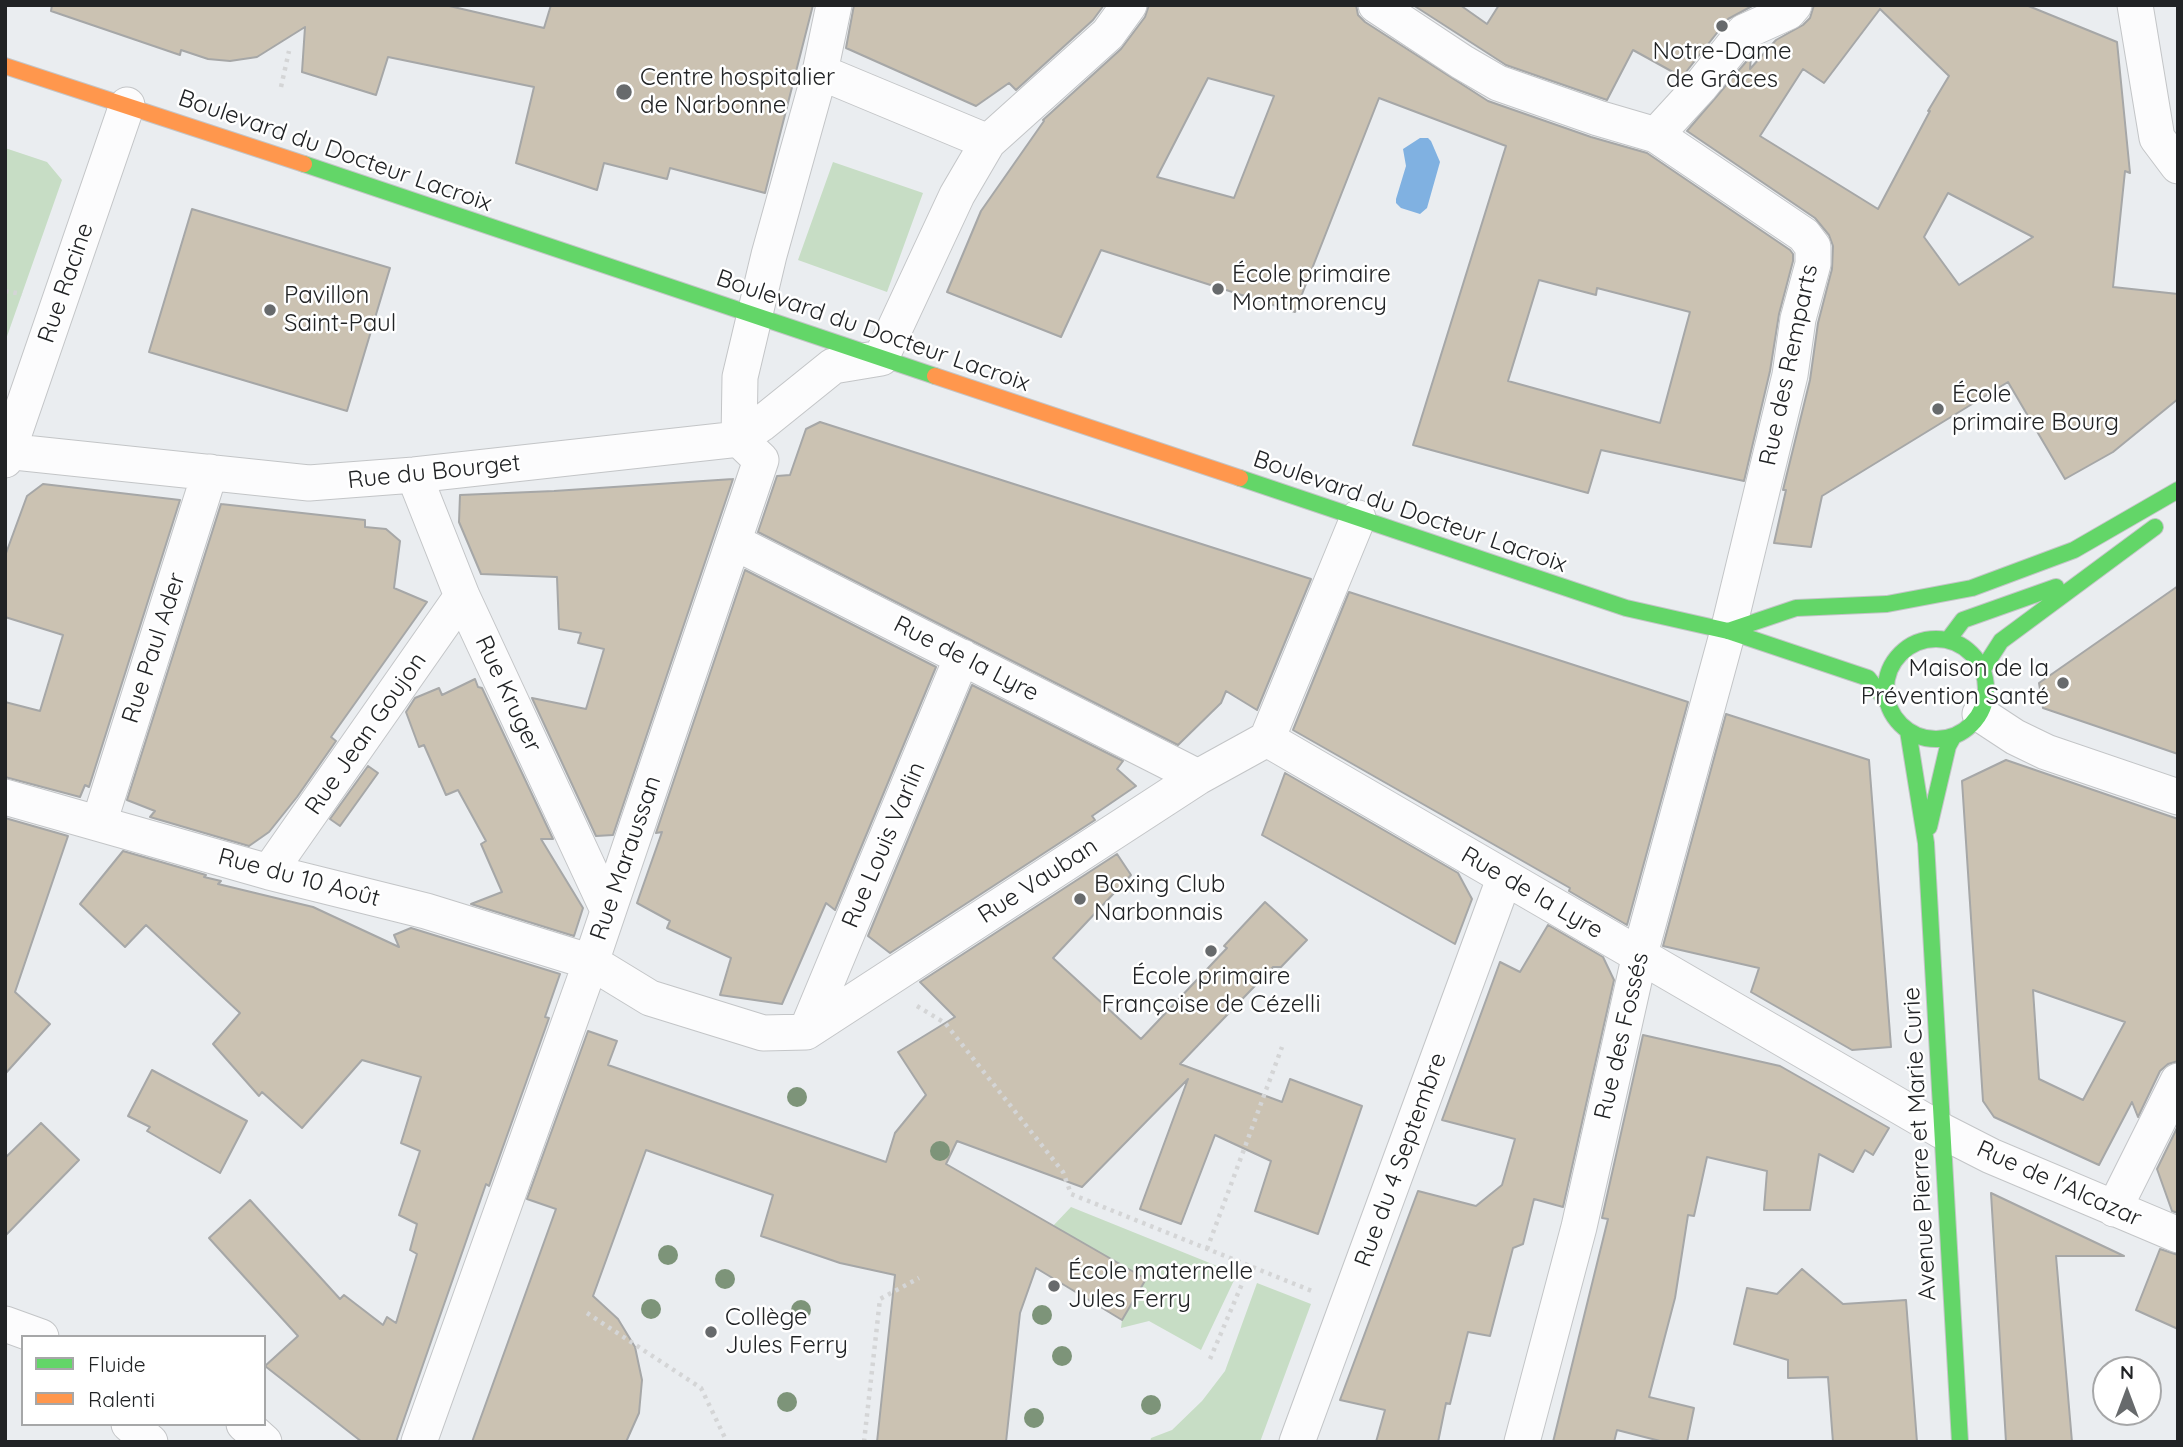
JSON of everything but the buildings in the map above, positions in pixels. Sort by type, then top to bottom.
[{"type":"main road","name":"Boulevard du Docteur Lacroix","points":[[5,66],[1626,608],[1728,631],[1868,678],[1887,702]]},
{"type":"main road","points":[[1728,631],[1796,608],[1887,604],[1972,588],[2074,550],[2178,489]]},
{"type":"main road","points":[[1983,669],[2001,641],[2167,518]]},
{"type":"main road","points":[[1948,640],[1963,620],[2094,573]]},
{"type":"main road","name":"Boulevard du Docteur Lacroix","points":[[1728,631],[1783,631]]},
{"type":"main road","points":[[1900,634],[1917,642]]},
{"type":"main road","points":[[1948,640],[1961,645],[1974,656],[1983,669],[1987,693],[1980,714],[1972,724],[1953,737],[1927,739],[1908,731],[1899,723],[1887,702],[1886,682],[1892,664],[1903,651],[1917,642],[1948,640]]},
{"type":"main road","name":"Avenue Pierre et Marie Curie","points":[[1908,731],[1926,843],[1960,1442]]},
{"type":"main road","name":"Avenue Pierre et Marie Curie","points":[[1926,843],[1948,746],[1953,737]]},
{"type":"street","points":[[738,439],[740,377],[820,72],[834,5]]},
{"type":"street","points":[[738,439],[761,424],[832,366],[881,358],[957,195],[988,142],[1108,34],[1129,5]]},
{"type":"street","points":[[1376,5],[1498,83],[1656,135],[1700,87],[1744,32],[1788,12],[1794,5]]},
{"type":"street","points":[[2135,5],[2157,138],[2178,166]]},
{"type":"street","points":[[820,72],[988,142]]},
{"type":"street","name":"Rue Racine","points":[[6,454],[127,105]]},
{"type":"street","name":"Rue des Remparts","points":[[1656,135],[1804,235],[1813,247],[1814,264],[1798,319],[1790,375],[1728,631]]},
{"type":"street","name":"Rue du Bourget","points":[[6,454],[309,483],[414,475],[738,439]]},
{"type":"street","name":"Rue Maraussan","points":[[419,1442],[591,962],[761,460],[738,439]]},
{"type":"street","name":"Rue Paul Ader","points":[[99,823],[210,472]]},
{"type":"street","name":"Rue Kruger","points":[[414,475],[462,596],[608,910]]},
{"type":"street","points":[[1267,739],[1358,518]]},
{"type":"street","name":"Rue de la Lyre","points":[[734,542],[1198,777]]},
{"type":"street","name":"Rue Jean Goujon","points":[[269,872],[462,596]]},
{"type":"street","name":"Rue des Fossés","points":[[1522,1442],[1579,1227],[1640,954],[1728,631]]},
{"type":"street","name":"Rue Louis Varlin","points":[[806,1032],[962,657]]},
{"type":"street","points":[[1980,714],[2015,737],[2046,752],[2178,797]]},
{"type":"street","name":"Rue de la Lyre","points":[[1267,739],[1942,1131]]},
{"type":"street","name":"Rue Vauban","points":[[806,1032],[1198,777],[1267,739]]},
{"type":"street","name":"Rue du 10 Août","points":[[5,797],[269,872],[426,911],[591,962]]},
{"type":"street","name":"Rue du 4 Septembre","points":[[1297,1442],[1504,879]]},
{"type":"street","points":[[591,962],[650,998],[763,1033],[806,1032]]},
{"type":"street","points":[[2114,1209],[2178,1082]]},
{"type":"street","name":"Rue de l'Alcazar","points":[[1942,1131],[1991,1156],[2178,1235]]},
{"type":"street","points":[[5,1324],[35,1335]]},
{"type":"street","points":[[5,1342],[21,1352]]},
{"type":"street","points":[[132,1426],[150,1442]]},
{"type":"street","points":[[246,1426],[264,1442]]},
{"type":"path","points":[[282,87],[289,51]]},
{"type":"path","points":[[881,983],[945,1023],[1063,1172],[1071,1194],[1320,1294]]},
{"type":"path","points":[[1207,1249],[1282,1047]]},
{"type":"path","points":[[1210,1359],[1245,1278],[1254,1268]]},
{"type":"path","points":[[863,1442],[880,1299],[919,1278]]},
{"type":"path","points":[[587,1313],[701,1388],[727,1442]]},
{"type":"green space","points":[[5,148],[47,162],[62,180],[5,342]]},
{"type":"green space","points":[[833,162],[923,193],[887,292],[798,260]]},
{"type":"green space","points":[[1071,1207],[1237,1274],[1201,1350],[1149,1321],[1121,1328],[1122,1320],[1146,1279],[1052,1227]]},
{"type":"green space","points":[[1257,1283],[1311,1304],[1260,1442],[1150,1442],[1151,1438],[1172,1430],[1202,1401],[1225,1371]]},
{"type":"water","points":[[1420,138],[1428,138],[1431,141],[1440,162],[1427,208],[1420,214],[1401,208],[1396,199],[1406,166],[1403,149]]},
{"type":"traffic: fast","points":[[304,164],[935,376]]},
{"type":"traffic: fast","points":[[1240,478],[1626,608],[1728,631],[1868,678],[1887,702]]},
{"type":"traffic: fast","points":[[1728,631],[1796,608],[1887,604],[1972,588],[2074,550],[2178,490]]},
{"type":"traffic: fast","points":[[1983,669],[2001,641],[2155,527]]},
{"type":"traffic: fast","points":[[1948,640],[1963,620],[2056,587]]},
{"type":"traffic: fast","points":[[1936,639],[1955,643],[1972,653],[1982,670],[1986,689],[1982,708],[1972,725],[1955,735],[1936,739],[1917,735],[1900,725],[1890,708],[1886,689],[1890,670],[1900,653],[1917,643],[1936,639]]},
{"type":"traffic: fast","points":[[1908,731],[1926,843],[1960,1442]]},
{"type":"traffic: fast","points":[[1929,827],[1948,746],[1953,737]]},
{"type":"traffic: slow","points":[[5,66],[304,164]]},
{"type":"traffic: slow","points":[[935,376],[1240,478]]},
{"type":"place","name":"Notre-Dame de Grâces","points":[[1722,26]]},
{"type":"place","name":"Centre hospitalier de Narbonne","points":[[624,92]]},
{"type":"place","name":"École primaire Montmorency","points":[[1218,289]]},
{"type":"place","name":"Pavillon Saint-Paul","points":[[270,310]]},
{"type":"place","name":"École primaire Bourg","points":[[1938,409]]},
{"type":"place","name":"Maison de la Prévention Santé","points":[[2063,683]]},
{"type":"place","name":"Boxing Club Narbonnais","points":[[1080,899]]},
{"type":"place","name":"École primaire Françoise de Cézelli","points":[[1211,951]]},
{"type":"place","name":"École maternelle Jules Ferry","points":[[1054,1286]]},
{"type":"place","name":"Collège Jules Ferry","points":[[711,1332]]}]
